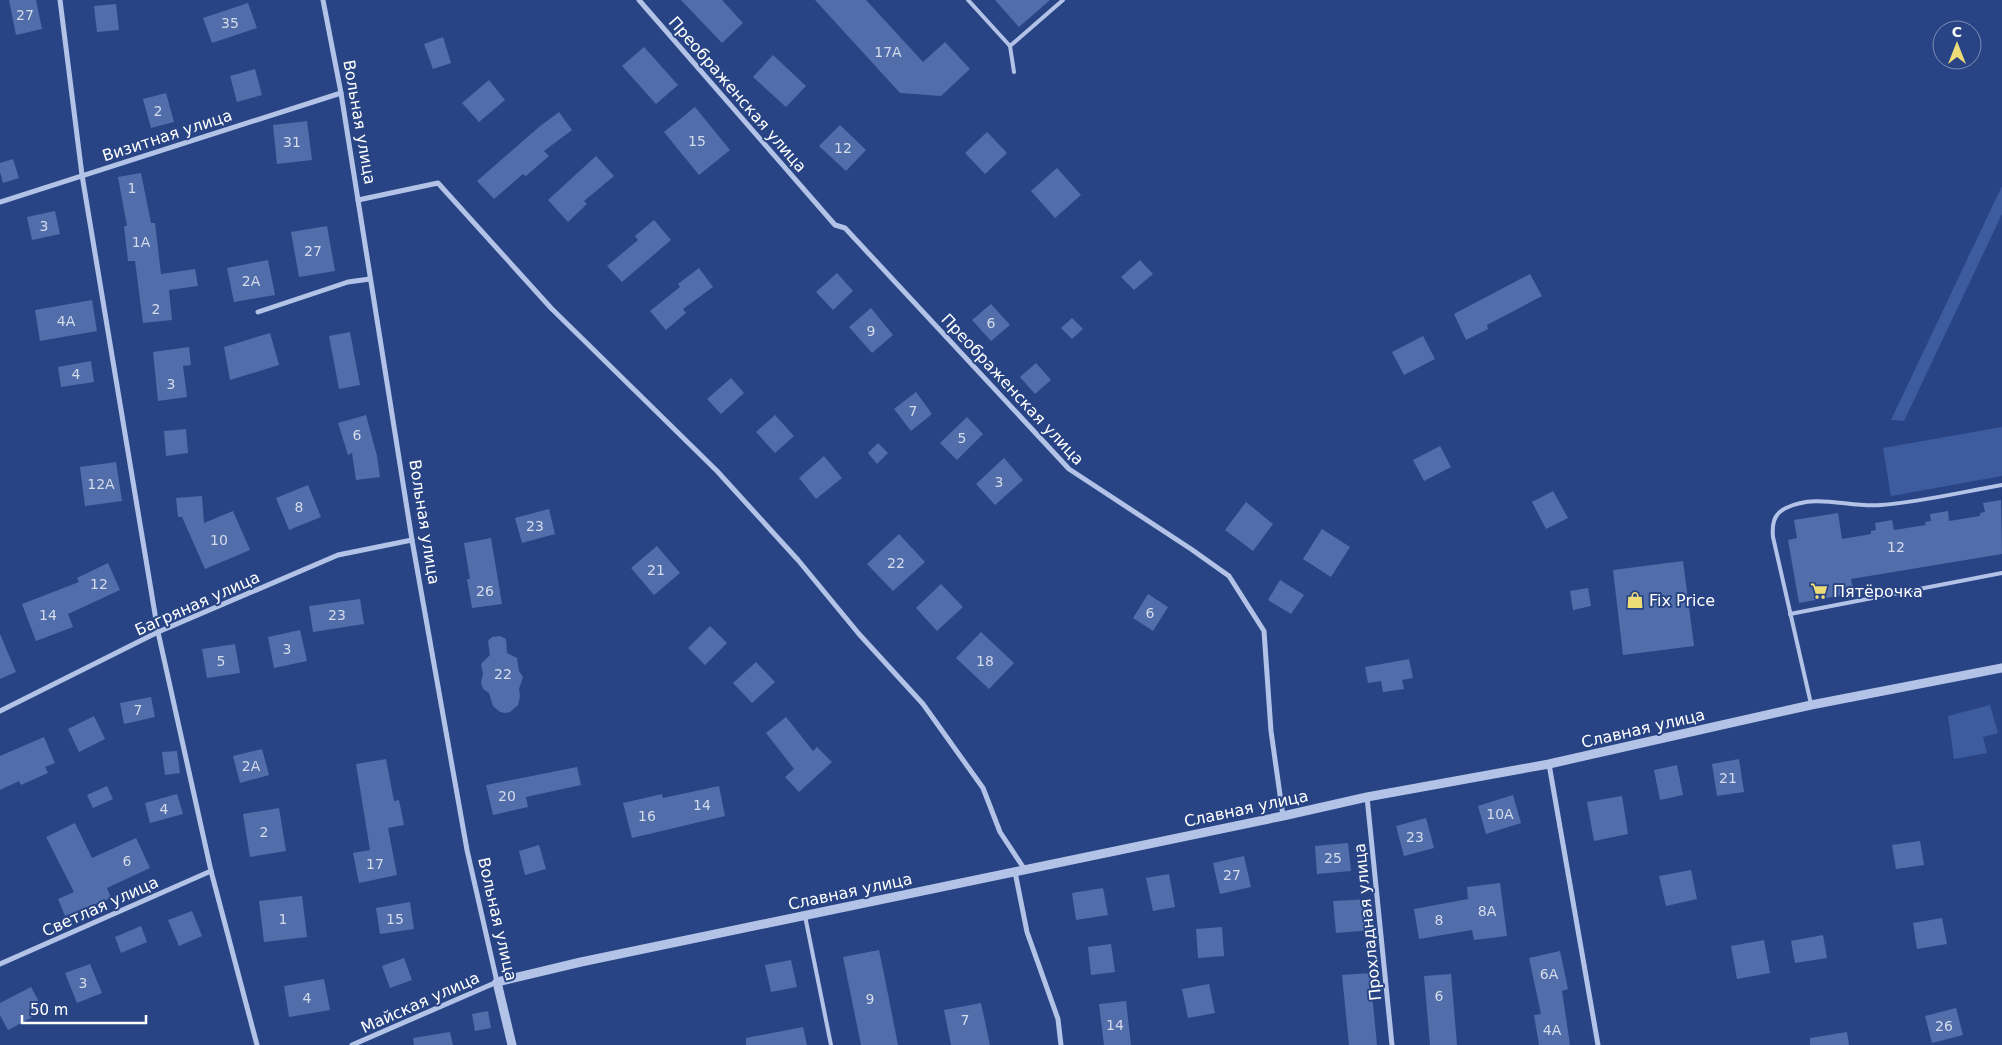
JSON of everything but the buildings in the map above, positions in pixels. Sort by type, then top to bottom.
[{"type":"street","points":[[60,0],[82,175],[158,632],[211,872],[257,1045]]},
{"type":"street","name":"Вольная улица","points":[[323,0],[341,93],[412,540],[467,850],[512,1045]]},
{"type":"street","name":"Преображенская улица","points":[[639,0],[836,225],[845,228],[1069,469],[1229,576],[1264,631],[1271,731],[1283,816]]},
{"type":"street","name":"Визитная улица","points":[[0,202],[341,93]]},
{"type":"street","points":[[358,200],[438,183],[551,308],[716,471],[798,560],[859,634],[923,704],[983,788],[1000,832],[1026,870]]},
{"type":"street","points":[[258,312],[348,282],[370,279]]},
{"type":"street","name":"Багряная улица","points":[[0,712],[158,632],[338,555],[412,540]]},
{"type":"street","name":"Славная улица","points":[[497,982],[581,962],[1367,797],[1549,764],[1811,705],[2002,668]]},
{"type":"street","points":[[1549,764],[1598,1045]]},
{"type":"street","name":"Прохладная улица","points":[[1367,797],[1392,1045]]},
{"type":"street","name":"Светлая улица","points":[[0,964],[211,872]]},
{"type":"street","points":[[1015,872],[1028,932],[1058,1019],[1061,1045]]},
{"type":"street","name":"Майская улица","points":[[352,1045],[497,982]]},
{"type":"lane","points":[[968,0],[1010,46],[1014,72]]},
{"type":"lane","points":[[1010,46],[1063,0]]},
{"type":"lane","points":[[1811,705],[1772,528],[1773,520],[1778,514],[1786,508],[1806,502],[1827,500],[1865,505],[1896,503],[2002,485]]},
{"type":"lane","points":[[1790,614],[2002,573]]},
{"type":"lane","points":[[804,916],[831,1045]]},
{"type":"shaded area","points":[[2002,186],[2002,214],[1904,421],[1891,420]]},
{"type":"shaded area","points":[[2002,427],[2002,476],[1891,496],[1883,448]]},
{"type":"shaded area","points":[[1990,705],[1998,733],[1983,737],[1987,753],[1954,759],[1948,716]]},
{"type":"place","name":"Пятёрочка","points":[[1819,591]]},
{"type":"place","name":"Fix Price","points":[[1635,600]]}]
